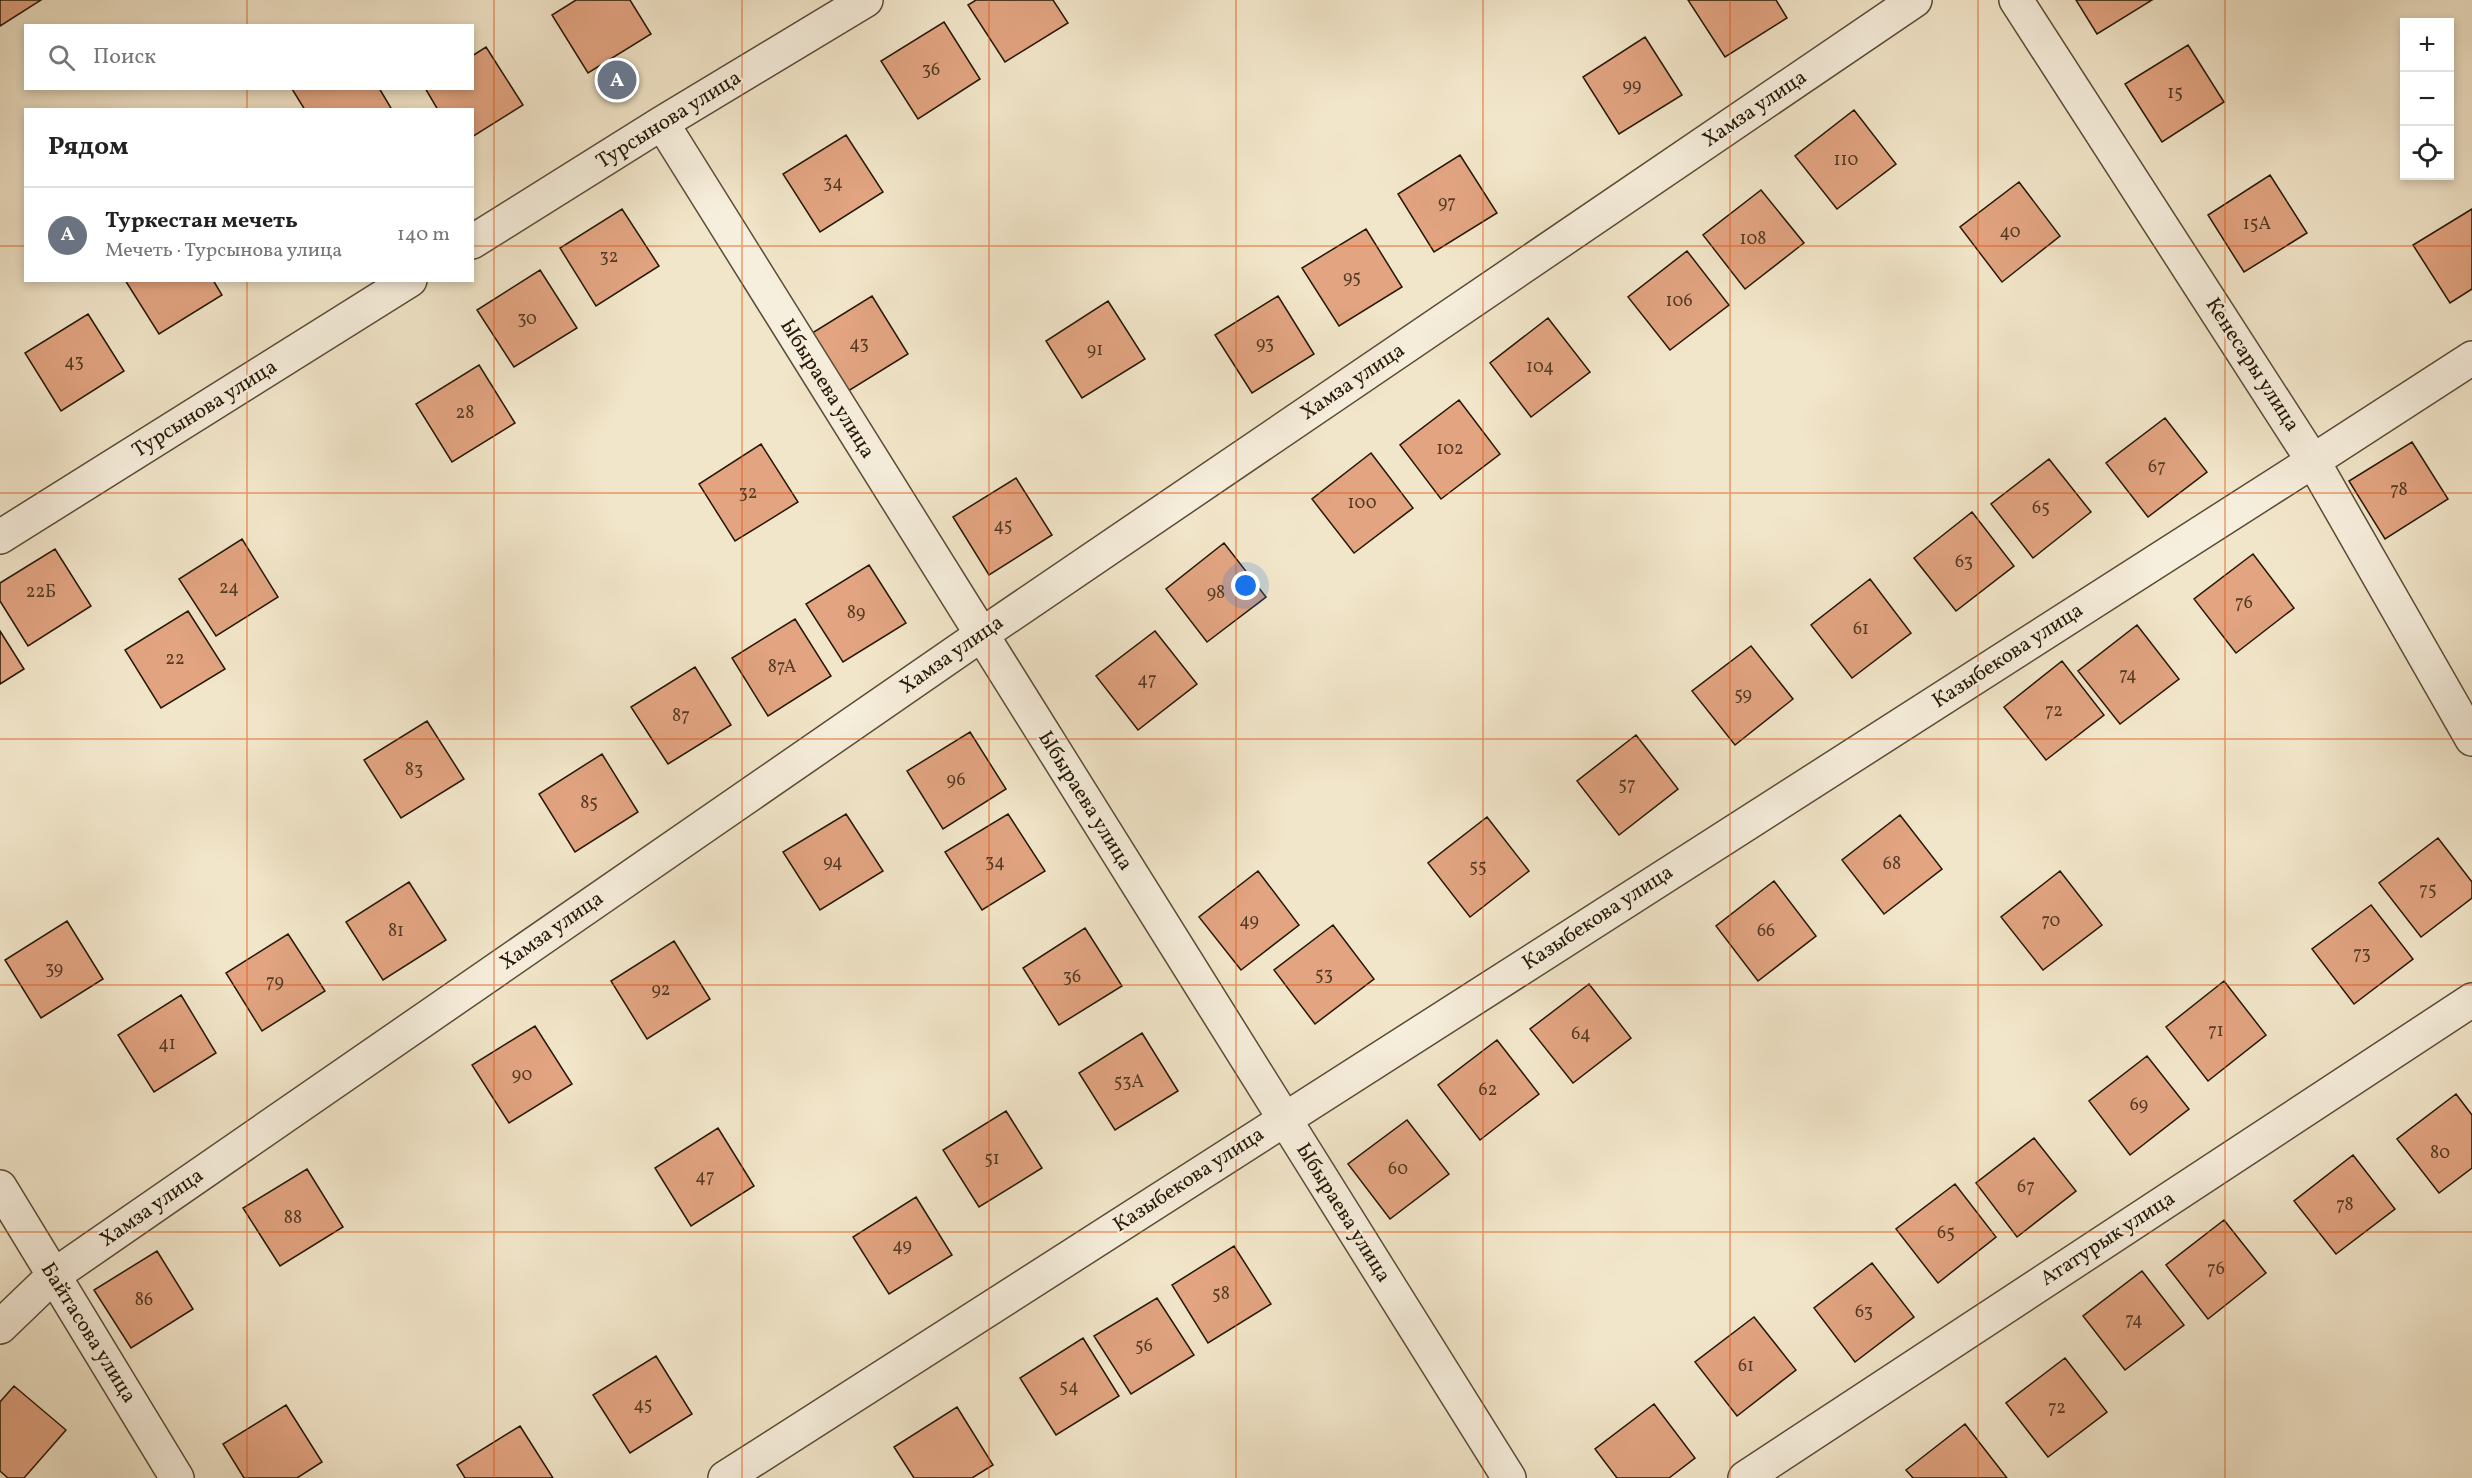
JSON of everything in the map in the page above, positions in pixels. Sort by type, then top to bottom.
[{"type":"street","name":"Турсынова улица","points":[[474,241],[662,123],[866,0]]},
{"type":"street","name":"Хамза улица","points":[[0,1327],[53,1276],[981,635],[1915,0]]},
{"type":"street","name":"Кенесары улица","points":[[2016,0],[2313,461],[2472,739]]},
{"type":"street","name":"Ыбыраева улица","points":[[662,123],[1509,1478]]},
{"type":"street","name":"Турсынова улица","points":[[0,537],[407,282]]},
{"type":"street","name":"Казыбекова улица","points":[[725,1478],[2472,358]]},
{"type":"street","name":"Ататурык улица","points":[[1745,1478],[2472,1000]]},
{"type":"street","name":"Байтасова улица","points":[[0,1187],[177,1478]]},
{"type":"building","points":[[0,0],[41,0],[0,26]]},
{"type":"building","points":[[576,0],[630,0],[651,34],[588,73],[552,15]]},
{"type":"building","points":[[976,0],[1053,0],[1068,23],[1005,62],[968,5]]},
{"type":"building","points":[[1688,0],[1776,0],[1787,18],[1725,57]]},
{"type":"building","points":[[2076,0],[2152,0],[2097,34]]},
{"type":"building","points":[[944,22],[980,79],[918,119],[881,61]]},
{"type":"building","points":[[1645,37],[1682,95],[1619,134],[1583,77]]},
{"type":"building","points":[[2188,45],[2224,102],[2162,142],[2125,84]]},
{"type":"building","points":[[486,47],[523,105],[474,136],[474,108],[437,108],[426,90],[474,90],[474,55]]},
{"type":"building","points":[[293,90],[380,90],[391,108],[304,108]]},
{"type":"building","points":[[1854,110],[1896,164],[1837,209],[1795,156]]},
{"type":"building","points":[[846,135],[883,192],[820,232],[783,174]]},
{"type":"building","points":[[1460,155],[1497,213],[1434,252],[1398,194]]},
{"type":"building","points":[[2270,175],[2307,233],[2244,272],[2208,215]]},
{"type":"building","points":[[2019,182],[2060,236],[2002,282],[1960,227]]},
{"type":"building","points":[[1761,190],[1804,243],[1745,289],[1703,235]]},
{"type":"building","points":[[622,209],[659,266],[596,306],[560,248]]},
{"type":"building","points":[[2472,209],[2472,289],[2450,303],[2413,245]]},
{"type":"building","points":[[1366,229],[1402,287],[1339,326],[1302,268]]},
{"type":"building","points":[[1687,251],[1729,305],[1670,350],[1628,297]]},
{"type":"building","points":[[540,270],[577,328],[514,367],[477,310]]},
{"type":"building","points":[[126,282],[214,282],[222,295],[159,334]]},
{"type":"building","points":[[872,296],[908,354],[845,393],[809,335]]},
{"type":"building","points":[[1278,296],[1314,354],[1252,393],[1215,335]]},
{"type":"building","points":[[1108,301],[1145,359],[1082,398],[1046,341]]},
{"type":"building","points":[[88,314],[124,371],[61,411],[25,353]]},
{"type":"building","points":[[1548,318],[1590,372],[1531,417],[1490,363]]},
{"type":"building","points":[[479,365],[515,423],[452,462],[416,404]]},
{"type":"building","points":[[1459,400],[1500,454],[1441,499],[1400,445]]},
{"type":"building","points":[[2165,418],[2207,472],[2148,517],[2106,463]]},
{"type":"building","points":[[2412,442],[2448,499],[2385,539],[2349,481]]},
{"type":"building","points":[[761,444],[798,502],[735,541],[699,484]]},
{"type":"building","points":[[1371,453],[1413,508],[1354,553],[1312,499]]},
{"type":"building","points":[[2049,459],[2091,512],[2033,558],[1991,504]]},
{"type":"building","points":[[1016,478],[1052,535],[989,575],[953,517]]},
{"type":"building","points":[[1972,512],[2014,566],[1956,611],[1914,558]]},
{"type":"building","points":[[242,539],[278,597],[216,636],[179,579]]},
{"type":"building","points":[[1224,543],[1266,597],[1207,642],[1166,589]]},
{"type":"building","points":[[55,549],[91,606],[28,646],[0,601],[0,583]]},
{"type":"building","points":[[2253,554],[2294,608],[2236,653],[2194,599]]},
{"type":"building","points":[[869,565],[906,623],[843,662],[806,604]]},
{"type":"building","points":[[1870,579],[1911,633],[1852,678],[1811,625]]},
{"type":"building","points":[[188,611],[225,669],[161,708],[125,650]]},
{"type":"building","points":[[795,619],[831,676],[768,716],[732,658]]},
{"type":"building","points":[[2137,625],[2179,679],[2120,724],[2078,671]]},
{"type":"building","points":[[0,631],[24,669],[0,684]]},
{"type":"building","points":[[1155,631],[1197,684],[1138,730],[1096,676]]},
{"type":"building","points":[[1751,646],[1793,699],[1735,745],[1692,691]]},
{"type":"building","points":[[2062,661],[2104,715],[2046,760],[2004,707]]},
{"type":"building","points":[[695,667],[731,725],[668,764],[631,707]]},
{"type":"building","points":[[427,721],[464,779],[401,818],[364,760]]},
{"type":"building","points":[[970,732],[1006,789],[943,829],[907,771]]},
{"type":"building","points":[[1636,735],[1678,789],[1619,835],[1577,781]]},
{"type":"building","points":[[602,754],[638,812],[575,852],[539,794]]},
{"type":"building","points":[[846,814],[883,871],[820,910],[783,852]]},
{"type":"building","points":[[1008,814],[1045,871],[982,910],[945,852]]},
{"type":"building","points":[[1900,815],[1942,869],[1884,914],[1842,860]]},
{"type":"building","points":[[1487,817],[1529,871],[1470,917],[1428,863]]},
{"type":"building","points":[[2438,838],[2472,882],[2472,898],[2421,937],[2379,883]]},
{"type":"building","points":[[1258,871],[1299,925],[1241,970],[1199,917]]},
{"type":"building","points":[[2060,871],[2102,925],[2043,970],[2001,917]]},
{"type":"building","points":[[1774,881],[1816,936],[1758,981],[1716,926]]},
{"type":"building","points":[[409,882],[446,940],[383,980],[346,922]]},
{"type":"building","points":[[2371,905],[2413,959],[2354,1004],[2312,949]]},
{"type":"building","points":[[67,921],[103,979],[41,1018],[5,960]]},
{"type":"building","points":[[1333,925],[1374,979],[1315,1024],[1274,970]]},
{"type":"building","points":[[1085,928],[1122,986],[1059,1025],[1023,968]]},
{"type":"building","points":[[288,934],[325,991],[262,1031],[226,973]]},
{"type":"building","points":[[674,941],[710,999],[647,1039],[611,981]]},
{"type":"building","points":[[2224,981],[2266,1035],[2208,1081],[2166,1027]]},
{"type":"building","points":[[1589,984],[1631,1038],[1573,1083],[1530,1029]]},
{"type":"building","points":[[181,995],[216,1053],[154,1092],[118,1035]]},
{"type":"building","points":[[535,1026],[572,1084],[509,1123],[472,1065]]},
{"type":"building","points":[[1142,1033],[1178,1091],[1115,1130],[1079,1073]]},
{"type":"building","points":[[1497,1040],[1539,1094],[1480,1140],[1438,1085]]},
{"type":"building","points":[[2147,1056],[2189,1109],[2130,1155],[2089,1101]]},
{"type":"building","points":[[2456,1094],[2472,1115],[2472,1168],[2439,1193],[2397,1139]]},
{"type":"building","points":[[1006,1111],[1042,1168],[979,1207],[943,1150]]},
{"type":"building","points":[[1407,1120],[1449,1174],[1390,1219],[1348,1164]]},
{"type":"building","points":[[718,1128],[754,1186],[691,1226],[655,1168]]},
{"type":"building","points":[[2034,1138],[2076,1191],[2017,1237],[1976,1183]]},
{"type":"building","points":[[2353,1155],[2395,1209],[2336,1254],[2294,1201]]},
{"type":"building","points":[[307,1169],[343,1227],[280,1266],[243,1208]]},
{"type":"building","points":[[1955,1184],[1996,1237],[1938,1283],[1896,1229]]},
{"type":"building","points":[[916,1197],[952,1255],[889,1294],[853,1237]]},
{"type":"building","points":[[2224,1220],[2266,1273],[2208,1319],[2166,1265]]},
{"type":"building","points":[[1234,1246],[1271,1304],[1208,1343],[1172,1285]]},
{"type":"building","points":[[157,1251],[193,1309],[131,1348],[94,1290]]},
{"type":"building","points":[[1872,1263],[1914,1317],[1855,1362],[1814,1308]]},
{"type":"building","points":[[2142,1271],[2184,1325],[2125,1370],[2083,1316]]},
{"type":"building","points":[[1157,1298],[1194,1355],[1131,1394],[1094,1336]]},
{"type":"building","points":[[1754,1317],[1796,1370],[1737,1416],[1695,1362]]},
{"type":"building","points":[[1083,1338],[1119,1396],[1056,1435],[1020,1378]]},
{"type":"building","points":[[656,1356],[692,1414],[630,1453],[593,1395]]},
{"type":"building","points":[[2065,1358],[2107,1412],[2048,1457],[2006,1403]]},
{"type":"building","points":[[14,1386],[66,1430],[24,1478],[8,1478],[0,1471],[0,1402]]},
{"type":"building","points":[[1654,1404],[1695,1458],[1669,1478],[1617,1478],[1595,1449]]},
{"type":"building","points":[[286,1405],[322,1462],[297,1478],[244,1478],[223,1444]]},
{"type":"building","points":[[957,1407],[993,1465],[972,1478],[914,1478],[894,1447]]},
{"type":"building","points":[[1965,1424],[2007,1478],[1913,1478],[1906,1470]]},
{"type":"building","points":[[520,1426],[553,1478],[465,1478],[457,1465]]},
{"type":"place","name":"Туркестан мечеть","points":[[617,80]]}]
